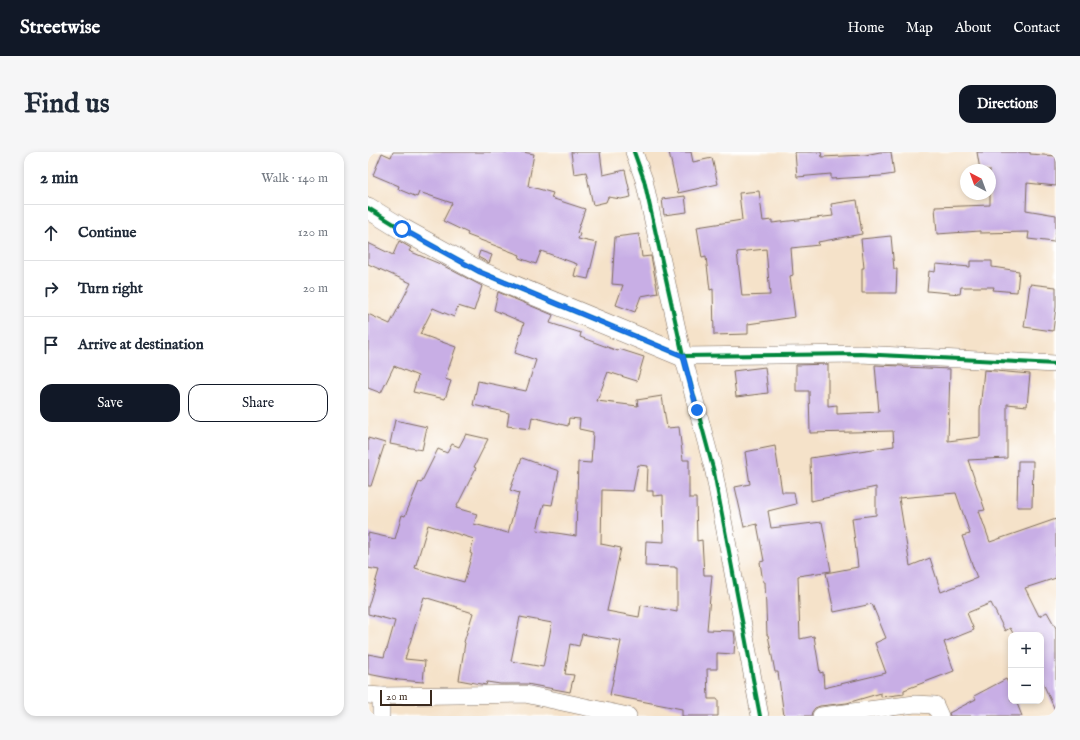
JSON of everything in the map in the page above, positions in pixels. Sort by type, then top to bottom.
[{"type":"street","points":[[634,152],[644,180],[683,356],[714,472],[760,716]]},
{"type":"street","points":[[368,208],[402,229],[480,272],[683,356],[860,354],[1056,364]]},
{"type":"street","points":[[381,716],[374,696],[525,694],[628,716]]},
{"type":"street","points":[[821,716],[915,704],[935,705],[940,716]]},
{"type":"building","points":[[393,152],[523,152],[534,154],[528,186],[553,193],[551,198],[585,209],[577,233],[580,234],[578,239],[597,243],[588,279],[574,276],[577,264],[541,251],[536,264],[519,258],[520,255],[467,235],[468,233],[443,221],[452,203],[419,192],[417,197],[398,189],[399,186],[373,175],[382,153],[391,157]]},
{"type":"building","points":[[571,152],[600,152],[603,175],[625,170],[631,197],[621,199],[608,197],[606,202],[593,205],[586,172],[574,174]]},
{"type":"building","points":[[669,152],[691,152],[693,162],[712,158],[718,184],[678,193]]},
{"type":"building","points":[[795,152],[821,152],[822,157],[891,152],[894,174],[831,179],[831,174],[797,177]]},
{"type":"building","points":[[977,152],[1030,152],[1030,154],[1056,156],[1056,186],[1027,183],[1026,210],[1056,215],[1056,232],[1054,242],[1028,239],[1029,232],[980,233],[980,231],[937,234],[935,207],[990,205],[990,200],[996,200],[996,164],[979,164]]},
{"type":"building","points":[[759,191],[763,221],[772,220],[772,223],[833,216],[831,204],[857,200],[862,234],[818,242],[819,245],[791,248],[793,275],[790,276],[795,317],[748,324],[748,334],[714,335],[713,289],[710,290],[706,257],[702,258],[697,227],[742,220],[739,193]],"holes":[[[766,249],[770,295],[742,296],[737,252]]]},
{"type":"building","points":[[685,196],[687,212],[664,215],[662,199]]},
{"type":"building","points":[[639,234],[642,257],[651,256],[658,293],[641,296],[635,312],[616,305],[623,285],[612,284],[615,237]]},
{"type":"building","points":[[891,236],[894,269],[897,269],[896,293],[862,293],[862,268],[864,268],[861,239]]},
{"type":"building","points":[[399,241],[411,248],[409,251],[440,264],[482,286],[474,311],[458,306],[454,317],[433,308],[420,334],[456,347],[445,379],[451,381],[445,399],[413,392],[418,376],[394,366],[381,393],[368,388],[368,314],[390,324],[411,283],[368,264],[368,243],[393,255]]},
{"type":"building","points":[[480,251],[492,255],[489,263],[478,257]]},
{"type":"building","points":[[970,261],[992,261],[992,267],[1019,271],[1017,292],[993,290],[994,287],[961,287],[960,294],[927,291],[929,271],[935,272],[936,264],[970,267]]},
{"type":"building","points":[[1030,284],[1056,287],[1056,307],[1053,331],[1024,327]]},
{"type":"building","points":[[498,292],[553,315],[550,323],[581,333],[580,337],[618,351],[619,349],[644,357],[637,381],[608,372],[597,401],[638,406],[637,400],[662,396],[667,428],[679,427],[683,460],[689,460],[689,498],[696,498],[697,541],[702,540],[704,575],[712,575],[707,630],[734,631],[734,654],[717,653],[717,669],[707,669],[708,699],[718,699],[718,716],[682,716],[682,709],[610,695],[621,641],[582,634],[579,646],[570,644],[565,674],[574,675],[570,692],[527,684],[500,684],[487,682],[486,685],[459,680],[464,642],[473,613],[424,597],[405,659],[425,661],[423,682],[399,680],[368,674],[368,654],[384,657],[395,621],[368,614],[368,607],[379,570],[368,568],[368,533],[395,539],[402,515],[405,516],[419,482],[421,483],[438,449],[447,453],[452,444],[459,447],[466,434],[488,439],[474,467],[476,468],[456,508],[477,514],[474,524],[508,533],[519,493],[510,490],[522,458],[559,471],[552,505],[544,504],[537,530],[576,536],[578,462],[591,463],[593,432],[579,429],[580,419],[569,418],[568,426],[532,417],[530,429],[507,426],[509,413],[473,405],[478,381],[526,391],[536,360],[515,353],[524,323],[494,310]],"holes":[[[638,465],[648,466],[647,491],[653,491],[653,496],[663,495],[664,542],[646,541],[645,566],[677,568],[677,612],[641,605],[639,617],[607,611],[621,548],[601,544],[602,490],[633,491]],[[428,525],[474,539],[470,553],[472,554],[464,582],[415,568]],[[520,617],[552,623],[543,667],[511,661]]]},
{"type":"building","points":[[828,364],[828,406],[837,405],[837,414],[879,412],[875,365],[950,369],[948,441],[980,437],[980,410],[984,370],[1030,374],[1027,406],[1007,404],[1007,458],[968,460],[985,510],[979,511],[990,542],[1056,519],[1056,578],[1025,588],[1039,616],[1047,612],[1056,628],[1056,712],[1044,686],[1044,632],[1012,632],[1010,628],[1005,631],[991,603],[967,613],[974,630],[944,642],[954,671],[904,690],[904,694],[881,697],[881,693],[847,703],[820,706],[815,708],[811,716],[784,716],[778,672],[775,672],[767,635],[765,582],[763,582],[760,562],[764,561],[757,524],[744,527],[735,487],[750,484],[745,452],[775,446],[782,492],[794,492],[796,504],[768,511],[771,528],[822,522],[831,571],[798,576],[800,639],[814,636],[820,673],[823,672],[824,688],[886,673],[875,643],[886,638],[872,604],[834,612],[826,573],[858,567],[852,518],[876,515],[876,487],[811,501],[810,458],[894,446],[893,431],[810,433],[809,391],[796,391],[796,365]],"holes":[[[956,493],[970,534],[962,536],[977,578],[941,592],[930,558],[910,566],[899,498]]]},
{"type":"building","points":[[765,367],[768,393],[736,397],[733,371]]},
{"type":"building","points":[[395,420],[427,427],[422,450],[390,444]]},
{"type":"building","points":[[368,438],[385,443],[371,486],[368,486]]},
{"type":"building","points":[[1018,461],[1033,461],[1032,507],[1017,507]]},
{"type":"building","points":[[1006,679],[1008,683],[1008,704],[1017,704],[1022,716],[950,716],[949,713],[976,699],[974,696]]},
{"type":"cycle path","points":[[634,152],[644,180],[683,356],[860,354],[1056,364]]},
{"type":"cycle path","points":[[368,208],[402,229],[480,272],[683,356],[714,472],[760,716]]},
{"type":"route","points":[[402,229],[480,272],[683,356],[697,410]]}]
